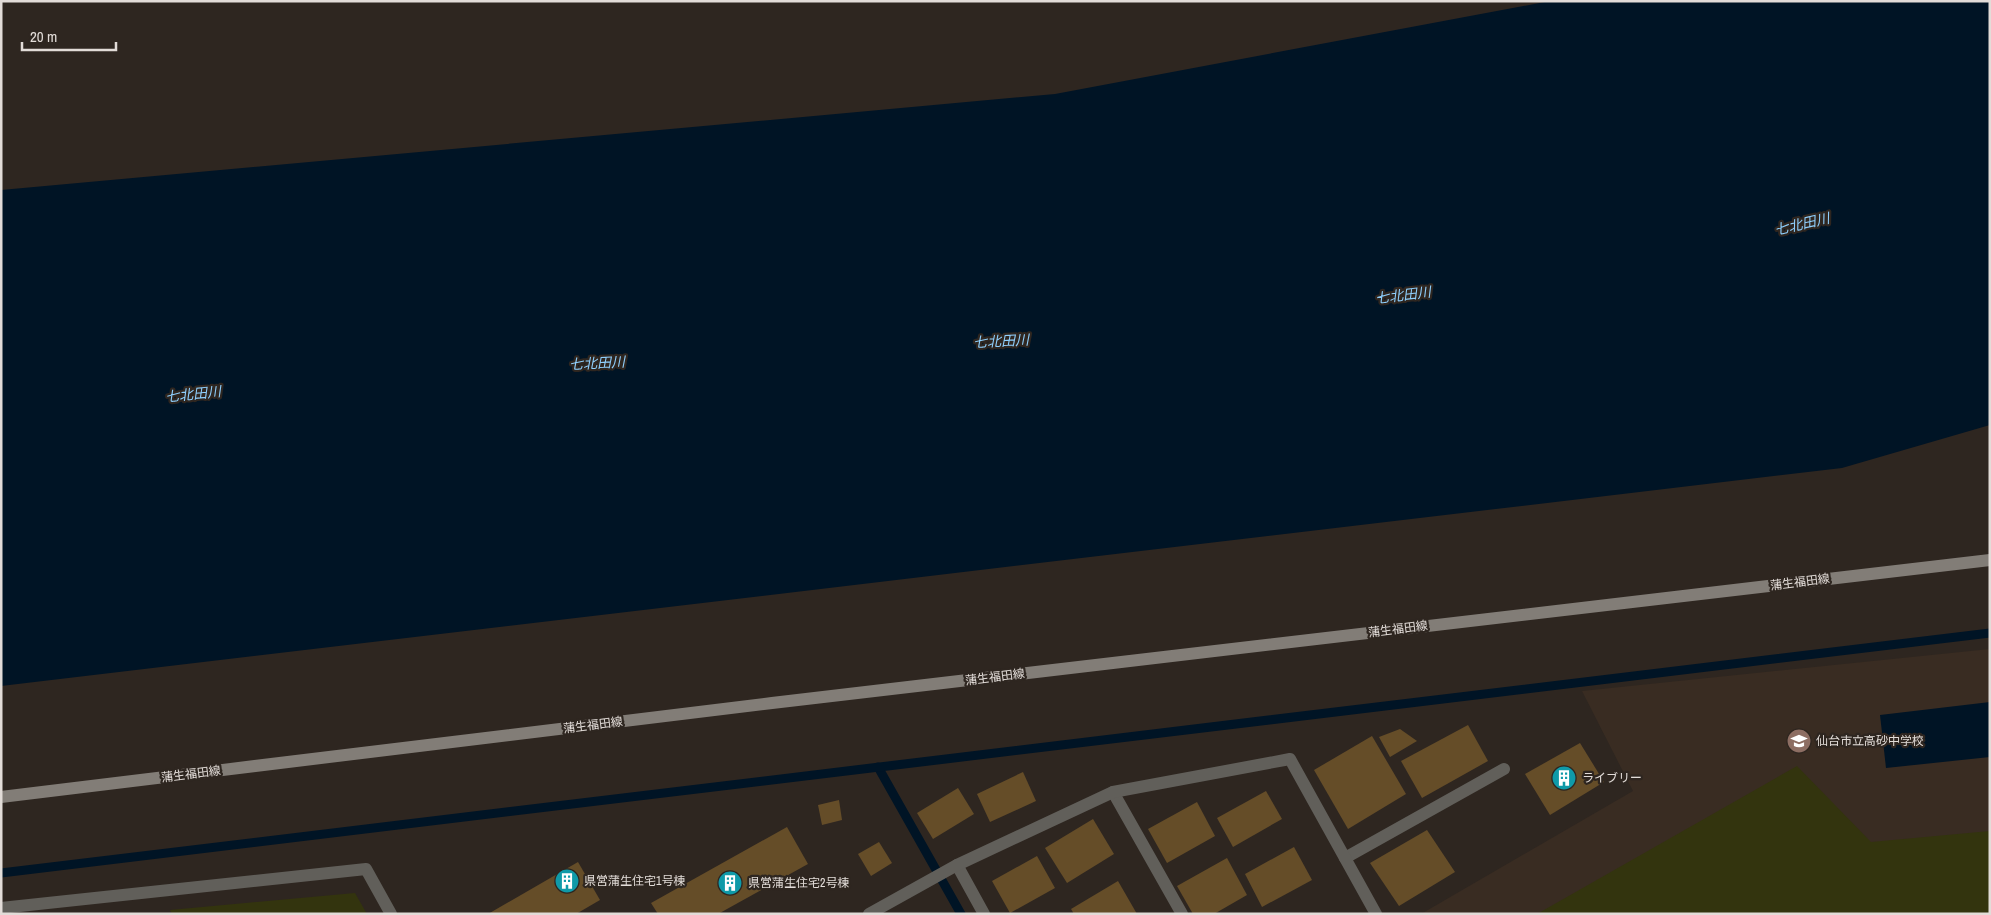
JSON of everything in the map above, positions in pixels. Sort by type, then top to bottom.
[{"type":"main road","name":"蒲生福田線","points":[[1,797],[772,703],[1990,560]]},
{"type":"street","points":[[869,914],[951,868],[1113,792],[1290,759],[1376,914]]},
{"type":"street","points":[[1345,858],[1504,769]]},
{"type":"street","points":[[1113,792],[1182,914]]},
{"type":"street","points":[[951,868],[984,914]]},
{"type":"street","points":[[1,908],[366,869],[390,914]]},
{"type":"shaded area","name":"仙台市立高砂中学校","points":[[1990,649],[1990,914],[1421,914],[1633,791],[1582,691]]},
{"type":"shaded area","points":[[1797,766],[1871,842],[1990,831],[1990,914],[1537,914]]},
{"type":"shaded area","points":[[355,893],[367,914],[172,914],[170,910]]},
{"type":"water","name":"七北田川","points":[[1550,1],[1990,1],[1990,425],[1842,468],[1,686],[1,190],[1055,94]]},
{"type":"water","points":[[1990,702],[1990,757],[1886,768],[1880,715]]},
{"type":"building","points":[[1468,725],[1488,761],[1422,798],[1401,761]]},
{"type":"building","points":[[1400,729],[1417,741],[1390,757],[1379,737]]},
{"type":"building","points":[[1372,736],[1406,794],[1348,829],[1314,770]]},
{"type":"building","name":"ライブリー","points":[[1580,743],[1604,782],[1550,815],[1525,774]]},
{"type":"building","points":[[1023,772],[1036,801],[990,822],[977,794]]},
{"type":"building","points":[[958,788],[974,814],[933,839],[917,813]]},
{"type":"building","points":[[1266,791],[1282,819],[1233,847],[1217,818]]},
{"type":"building","points":[[839,800],[842,820],[822,825],[818,805]]},
{"type":"building","points":[[1197,802],[1215,836],[1167,863],[1148,829]]},
{"type":"building","points":[[1093,819],[1114,854],[1067,883],[1045,848]]},
{"type":"building","name":"県営蒲生住宅2号棟","points":[[787,827],[808,864],[718,914],[658,914],[651,903]]},
{"type":"building","points":[[1427,830],[1455,872],[1399,906],[1370,863]]},
{"type":"building","points":[[879,842],[892,863],[871,876],[858,854]]},
{"type":"building","points":[[1294,847],[1312,880],[1262,907],[1245,874]]},
{"type":"building","points":[[1037,856],[1055,888],[1010,913],[992,881]]},
{"type":"building","points":[[1227,858],[1247,895],[1214,914],[1193,914],[1177,886]]},
{"type":"building","name":"県営蒲生住宅1号棟","points":[[578,862],[600,900],[576,914],[488,914]]},
{"type":"building","points":[[1118,881],[1137,914],[1074,914],[1071,909]]},
{"type":"waterway","points":[[1,873],[1990,633]]},
{"type":"waterway","points":[[878,767],[961,914]]},
{"type":"place","name":"仙台市立高砂中学校","points":[[1799,741]]},
{"type":"place","name":"ライブリー","points":[[1564,778]]},
{"type":"place","name":"県営蒲生住宅1号棟","points":[[567,881]]},
{"type":"place","name":"県営蒲生住宅2号棟","points":[[730,883]]}]
